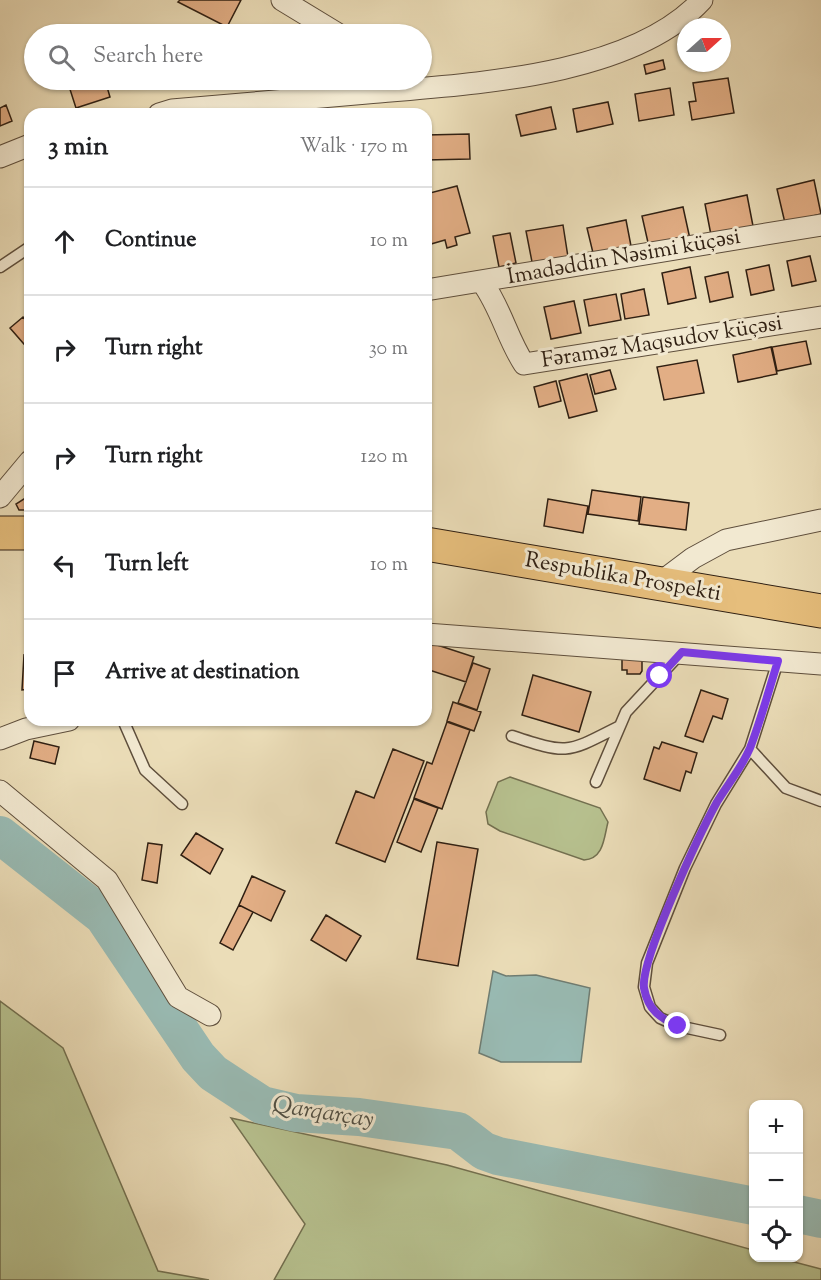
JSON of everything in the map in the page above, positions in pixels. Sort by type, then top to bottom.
[{"type":"main road","points":[[0,533],[24,533]]},
{"type":"main road","name":"Respublika Prospekti","points":[[432,545],[821,611]]},
{"type":"street","points":[[282,0],[322,24]]},
{"type":"street","points":[[432,83],[496,81],[550,73],[647,40],[677,22],[702,0]]},
{"type":"street","points":[[210,108],[362,90]]},
{"type":"street","points":[[0,157],[24,147]]},
{"type":"street","name":"İmadəddin Nəsimi küçəsi","points":[[432,289],[821,225]]},
{"type":"street","name":"Fəraməz Maqsudov küçəsi","points":[[483,282],[496,301],[515,350],[524,364],[821,318]]},
{"type":"street","points":[[0,497],[24,468]]},
{"type":"street","points":[[657,585],[693,558],[726,540],[821,520]]},
{"type":"street","points":[[432,635],[555,646],[682,652],[821,664]]},
{"type":"street","points":[[0,740],[26,729],[40,726]]},
{"type":"street","points":[[0,791],[108,879],[178,997],[210,1015]]},
{"type":"lane","points":[[0,267],[24,251]]},
{"type":"lane","points":[[596,782],[626,712],[682,652]]},
{"type":"lane","points":[[720,1035],[678,1026],[660,1018],[650,1007],[644,987],[647,963],[685,868],[716,804],[750,749],[778,661]]},
{"type":"lane","points":[[126,726],[145,770],[182,804]]},
{"type":"lane","points":[[512,736],[561,750],[579,747],[620,726]]},
{"type":"lane","points":[[750,749],[786,788],[821,801]]},
{"type":"green space","points":[[510,777],[600,808],[608,822],[602,846],[596,856],[584,860],[500,831],[488,824],[486,812],[498,782]]},
{"type":"green space","points":[[0,1001],[63,1048],[158,1271],[209,1280],[0,1280]]},
{"type":"green space","points":[[231,1118],[447,1165],[749,1249],[749,1262],[794,1262],[821,1269],[821,1280],[274,1280],[305,1224]]},
{"type":"water","points":[[493,971],[506,976],[536,975],[590,988],[581,1062],[501,1062],[479,1053]]},
{"type":"building","points":[[180,0],[241,0],[229,24],[221,24],[178,2]]},
{"type":"building","points":[[663,60],[665,69],[646,74],[644,65]]},
{"type":"building","points":[[728,78],[734,113],[692,120],[689,102],[696,101],[693,83]]},
{"type":"building","points":[[670,88],[674,115],[639,121],[635,94]]},
{"type":"building","points":[[70,90],[108,90],[110,97],[76,108]]},
{"type":"building","points":[[608,102],[613,124],[577,132],[573,109]]},
{"type":"building","points":[[6,105],[12,121],[0,126],[0,108]]},
{"type":"building","points":[[551,107],[556,129],[521,136],[516,115]]},
{"type":"building","points":[[469,134],[470,159],[432,160],[432,135]]},
{"type":"building","points":[[814,180],[821,214],[785,223],[777,189]]},
{"type":"building","points":[[457,186],[470,233],[455,237],[457,245],[447,248],[445,240],[432,244],[432,192]]},
{"type":"building","points":[[747,195],[753,226],[711,235],[705,204]]},
{"type":"building","points":[[683,207],[690,239],[649,247],[642,216]]},
{"type":"building","points":[[626,220],[631,246],[593,253],[587,228]]},
{"type":"building","points":[[563,225],[568,257],[532,262],[526,231]]},
{"type":"building","points":[[510,233],[516,263],[499,267],[493,236]]},
{"type":"building","points":[[810,256],[816,281],[792,286],[787,261]]},
{"type":"building","points":[[769,265],[774,290],[751,295],[746,270]]},
{"type":"building","points":[[690,267],[696,298],[668,304],[662,273]]},
{"type":"building","points":[[728,272],[733,297],[710,302],[705,277]]},
{"type":"building","points":[[644,289],[649,315],[625,319],[621,294]]},
{"type":"building","points":[[616,294],[621,320],[589,326],[584,300]]},
{"type":"building","points":[[574,301],[581,333],[551,339],[544,307]]},
{"type":"building","points":[[23,317],[24,344],[10,328]]},
{"type":"building","points":[[806,341],[811,364],[777,371],[772,347]]},
{"type":"building","points":[[771,347],[777,374],[738,382],[733,355]]},
{"type":"building","points":[[697,360],[704,393],[664,400],[657,367]]},
{"type":"building","points":[[610,370],[616,389],[595,394],[590,375]]},
{"type":"building","points":[[587,374],[597,411],[569,418],[559,381]]},
{"type":"building","points":[[556,381],[561,401],[539,407],[534,387]]},
{"type":"building","points":[[592,490],[641,497],[638,521],[588,514]]},
{"type":"building","points":[[643,497],[689,503],[686,530],[639,524]]},
{"type":"building","points":[[24,499],[24,510],[19,510],[16,504]]},
{"type":"building","points":[[548,499],[588,506],[583,533],[544,526]]},
{"type":"building","points":[[432,643],[474,657],[466,682],[432,671]]},
{"type":"building","points":[[24,655],[24,690],[22,690]]},
{"type":"building","points":[[622,659],[642,660],[640,674],[627,674],[627,670],[622,670]]},
{"type":"building","points":[[473,663],[490,669],[477,710],[458,703]]},
{"type":"building","points":[[533,675],[591,692],[579,732],[522,715]]},
{"type":"building","points":[[701,690],[728,699],[722,719],[713,716],[703,742],[685,736]]},
{"type":"building","points":[[453,702],[481,712],[474,731],[447,721]]},
{"type":"building","points":[[447,722],[470,730],[442,809],[414,798],[427,762],[432,764]]},
{"type":"building","points":[[34,741],[59,747],[55,764],[30,758]]},
{"type":"building","points":[[662,742],[697,753],[691,773],[686,771],[680,791],[644,779],[654,747],[659,749]]},
{"type":"building","points":[[393,749],[424,761],[385,862],[336,843],[356,791],[374,798]]},
{"type":"building","points":[[414,799],[438,808],[421,852],[397,842]]},
{"type":"building","points":[[196,833],[223,849],[210,874],[181,855]]},
{"type":"building","points":[[437,842],[478,849],[458,966],[417,959]]},
{"type":"building","points":[[148,843],[162,845],[157,883],[142,880]]},
{"type":"building","points":[[252,876],[285,891],[271,921],[239,905]]},
{"type":"building","points":[[239,905],[253,912],[233,950],[220,943]]},
{"type":"building","points":[[326,915],[361,936],[346,961],[311,940]]},
{"type":"waterway","name":"Qarqarçay","points":[[0,835],[103,916],[198,1057],[213,1073],[262,1105],[296,1113],[359,1117],[458,1131],[484,1151],[498,1156],[749,1205]]},
{"type":"waterway","name":"Qarqarçay","points":[[803,1215],[821,1219]]},
{"type":"route","points":[[660,676],[682,652],[778,661],[750,749],[716,804],[685,868],[647,963],[644,987],[650,1007],[660,1018],[678,1026]]}]
